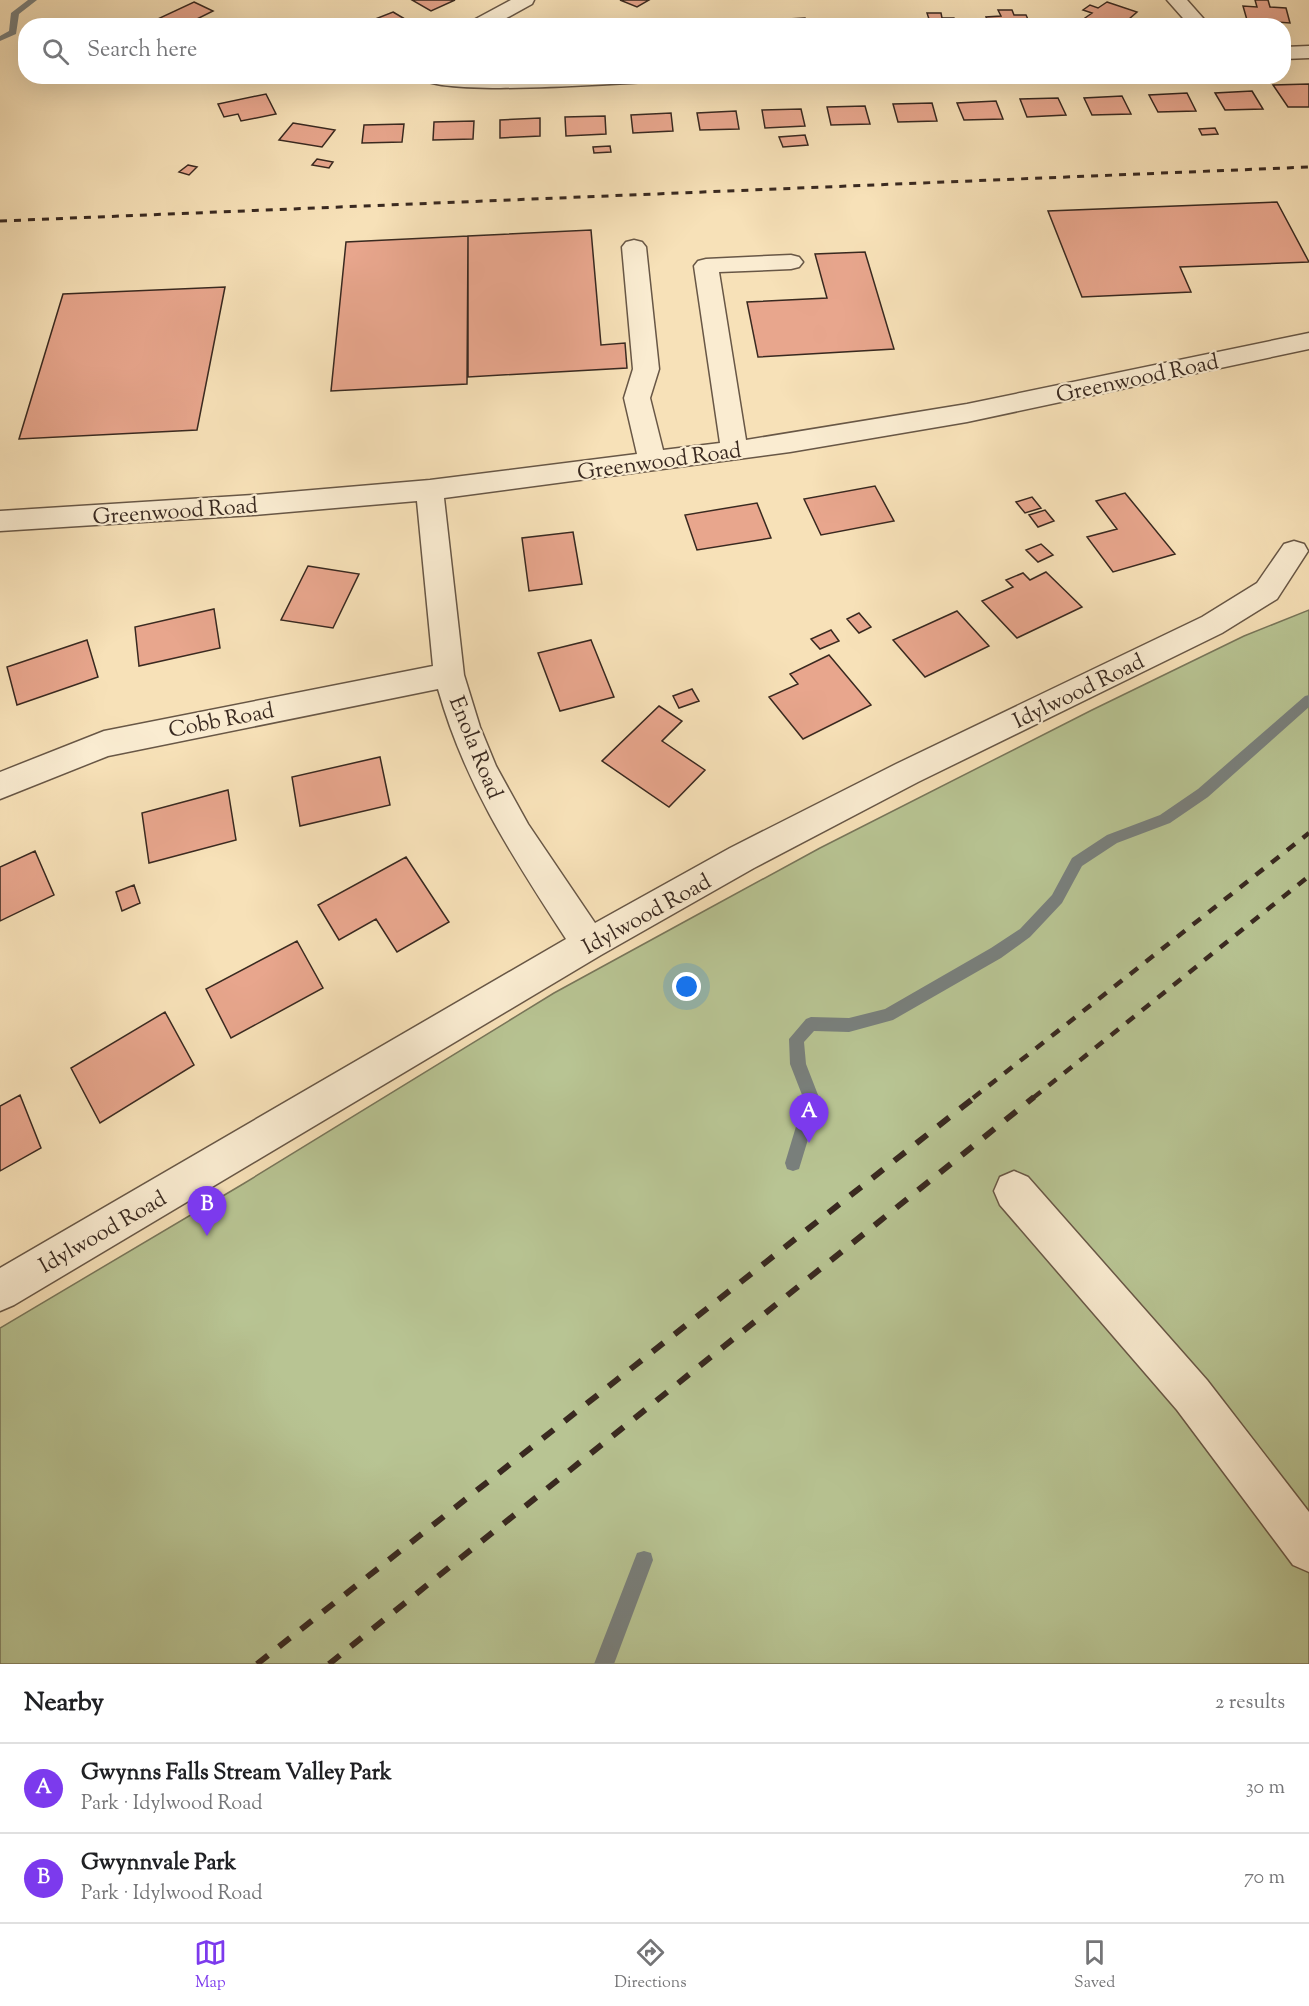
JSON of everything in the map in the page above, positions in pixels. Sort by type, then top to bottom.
[{"type":"street","points":[[492,18],[525,0]]},
{"type":"street","points":[[1176,0],[1194,18]]},
{"type":"street","points":[[1291,53],[1309,52]]},
{"type":"street","points":[[634,247],[646,369],[637,398],[652,462]]},
{"type":"street","points":[[734,450],[706,266],[791,262]]},
{"type":"street","name":"Greenwood Road","points":[[0,521],[253,505],[430,490],[652,462],[862,432],[956,415],[1309,341]]},
{"type":"street","name":"Enola Road","points":[[430,490],[449,675],[464,727],[482,769],[516,834],[588,944]]},
{"type":"street","name":"Idylwood Road","points":[[0,1291],[588,944],[742,858],[907,773],[1212,625],[1267,591],[1294,551]]},
{"type":"street","name":"Cobb Road","points":[[0,786],[104,744],[449,675]]},
{"type":"street","points":[[1014,1191],[1192,1395],[1309,1549]]},
{"type":"green space","points":[[1309,610],[1309,1664],[0,1664],[0,1328],[243,1184],[554,993],[820,848],[1092,710],[1244,636]]},
{"type":"building","points":[[412,0],[455,0],[431,11]]},
{"type":"building","points":[[620,0],[649,0],[637,7]]},
{"type":"building","points":[[1255,0],[1268,0],[1270,7],[1286,8],[1289,18],[1246,18],[1243,6],[1257,7]]},
{"type":"building","points":[[194,2],[213,11],[199,18],[160,18]]},
{"type":"building","points":[[1107,2],[1137,12],[1130,18],[1085,18],[1092,13],[1083,10],[1090,5],[1098,8]]},
{"type":"building","points":[[998,10],[1012,10],[1014,15],[1026,15],[1027,18],[986,17],[1001,16]]},
{"type":"building","points":[[393,12],[403,18],[378,18]]},
{"type":"building","points":[[927,13],[941,13],[942,18],[929,18]]},
{"type":"building","points":[[1309,84],[1309,107],[1288,107],[1273,85]]},
{"type":"building","points":[[1252,91],[1263,109],[1225,110],[1215,93]]},
{"type":"building","points":[[1187,93],[1196,111],[1158,112],[1149,95]]},
{"type":"building","points":[[266,94],[276,114],[241,121],[238,114],[224,117],[218,104]]},
{"type":"building","points":[[1122,96],[1131,114],[1092,115],[1084,98]]},
{"type":"building","points":[[1058,98],[1066,115],[1027,117],[1020,99]]},
{"type":"building","points":[[996,101],[1003,119],[964,120],[957,103]]},
{"type":"building","points":[[932,103],[937,121],[898,122],[893,104]]},
{"type":"building","points":[[865,106],[870,124],[831,125],[827,107]]},
{"type":"building","points":[[801,109],[805,126],[765,128],[762,110]]},
{"type":"building","points":[[736,111],[739,129],[700,130],[697,113]]},
{"type":"building","points":[[671,113],[673,131],[633,133],[631,115]]},
{"type":"building","points":[[605,116],[606,134],[566,136],[565,117]]},
{"type":"building","points":[[540,118],[540,136],[500,138],[500,120]]},
{"type":"building","points":[[474,121],[473,139],[433,140],[434,122]]},
{"type":"building","points":[[293,123],[335,130],[322,147],[279,140]]},
{"type":"building","points":[[404,124],[402,142],[362,143],[364,125]]},
{"type":"building","points":[[1215,128],[1218,134],[1202,135],[1199,129]]},
{"type":"building","points":[[805,135],[808,145],[783,147],[779,137]]},
{"type":"building","points":[[610,146],[611,152],[594,153],[593,147]]},
{"type":"building","points":[[317,159],[333,162],[329,168],[312,165]]},
{"type":"building","points":[[188,165],[197,167],[189,175],[179,172]]},
{"type":"building","points":[[1277,202],[1309,262],[1180,267],[1191,292],[1082,297],[1048,211]]},
{"type":"building","points":[[591,230],[601,345],[625,343],[627,368],[468,377],[468,236]]},
{"type":"building","points":[[468,236],[467,384],[331,391],[346,242]]},
{"type":"building","points":[[865,252],[894,349],[758,357],[747,302],[827,298],[815,254]]},
{"type":"building","points":[[225,287],[197,430],[19,439],[63,294]]},
{"type":"building","points":[[875,486],[894,521],[821,535],[804,499]]},
{"type":"building","points":[[1125,493],[1175,554],[1113,572],[1087,537],[1117,529],[1096,501]]},
{"type":"building","points":[[1032,497],[1041,508],[1025,513],[1016,502]]},
{"type":"building","points":[[757,503],[771,538],[697,550],[685,515]]},
{"type":"building","points":[[1045,510],[1054,521],[1038,527],[1029,515]]},
{"type":"building","points":[[573,532],[582,584],[529,591],[522,538]]},
{"type":"building","points":[[1041,544],[1053,555],[1038,562],[1026,550]]},
{"type":"building","points":[[308,566],[359,574],[333,628],[281,620]]},
{"type":"building","points":[[1046,572],[1082,607],[1017,638],[982,601],[1013,587],[1006,580],[1023,573],[1030,580]]},
{"type":"building","points":[[214,609],[220,648],[139,666],[135,627]]},
{"type":"building","points":[[957,611],[989,646],[925,677],[893,640]]},
{"type":"building","points":[[859,613],[871,627],[859,633],[847,619]]},
{"type":"building","points":[[831,630],[839,641],[820,649],[811,639]]},
{"type":"building","points":[[87,640],[98,677],[17,705],[7,667]]},
{"type":"building","points":[[591,640],[614,697],[560,711],[538,653]]},
{"type":"building","points":[[829,655],[871,705],[803,739],[769,697],[798,684],[790,674]]},
{"type":"building","points":[[692,689],[699,701],[679,708],[673,696]]},
{"type":"building","points":[[659,706],[682,721],[662,741],[705,770],[669,807],[602,761]]},
{"type":"building","points":[[380,757],[390,805],[300,826],[292,777]]},
{"type":"building","points":[[228,790],[236,840],[149,863],[142,813]]},
{"type":"building","points":[[35,851],[54,895],[0,921],[0,867]]},
{"type":"building","points":[[406,857],[449,922],[397,952],[376,919],[339,940],[318,905]]},
{"type":"building","points":[[134,885],[140,903],[122,911],[116,892]]},
{"type":"building","points":[[297,941],[323,988],[231,1038],[206,989]]},
{"type":"building","points":[[165,1012],[194,1065],[100,1123],[71,1068]]},
{"type":"building","points":[[20,1095],[41,1148],[0,1171],[0,1106]]},
{"type":"waterway","points":[[0,39],[13,32],[15,13],[33,0]]},
{"type":"waterway","points":[[793,1163],[812,1100],[798,1064],[796,1039],[811,1024],[849,1025],[888,1015],[996,953],[1025,933],[1057,899],[1077,862],[1112,839],[1165,819],[1203,793],[1309,700]]},
{"type":"waterway","points":[[604,1664],[644,1560]]},
{"type":"railway","points":[[0,221],[1309,167]]},
{"type":"railway","points":[[973,1098],[1309,833]]},
{"type":"railway","points":[[1033,1098],[1309,876]]},
{"type":"railway","points":[[257,1664],[975,1097]]},
{"type":"railway","points":[[329,1664],[1034,1097]]},
{"type":"place","name":"Gwynns Falls Stream Valley Park","points":[[809,1143]]},
{"type":"place","name":"Gwynnvale Park","points":[[207,1236]]}]
